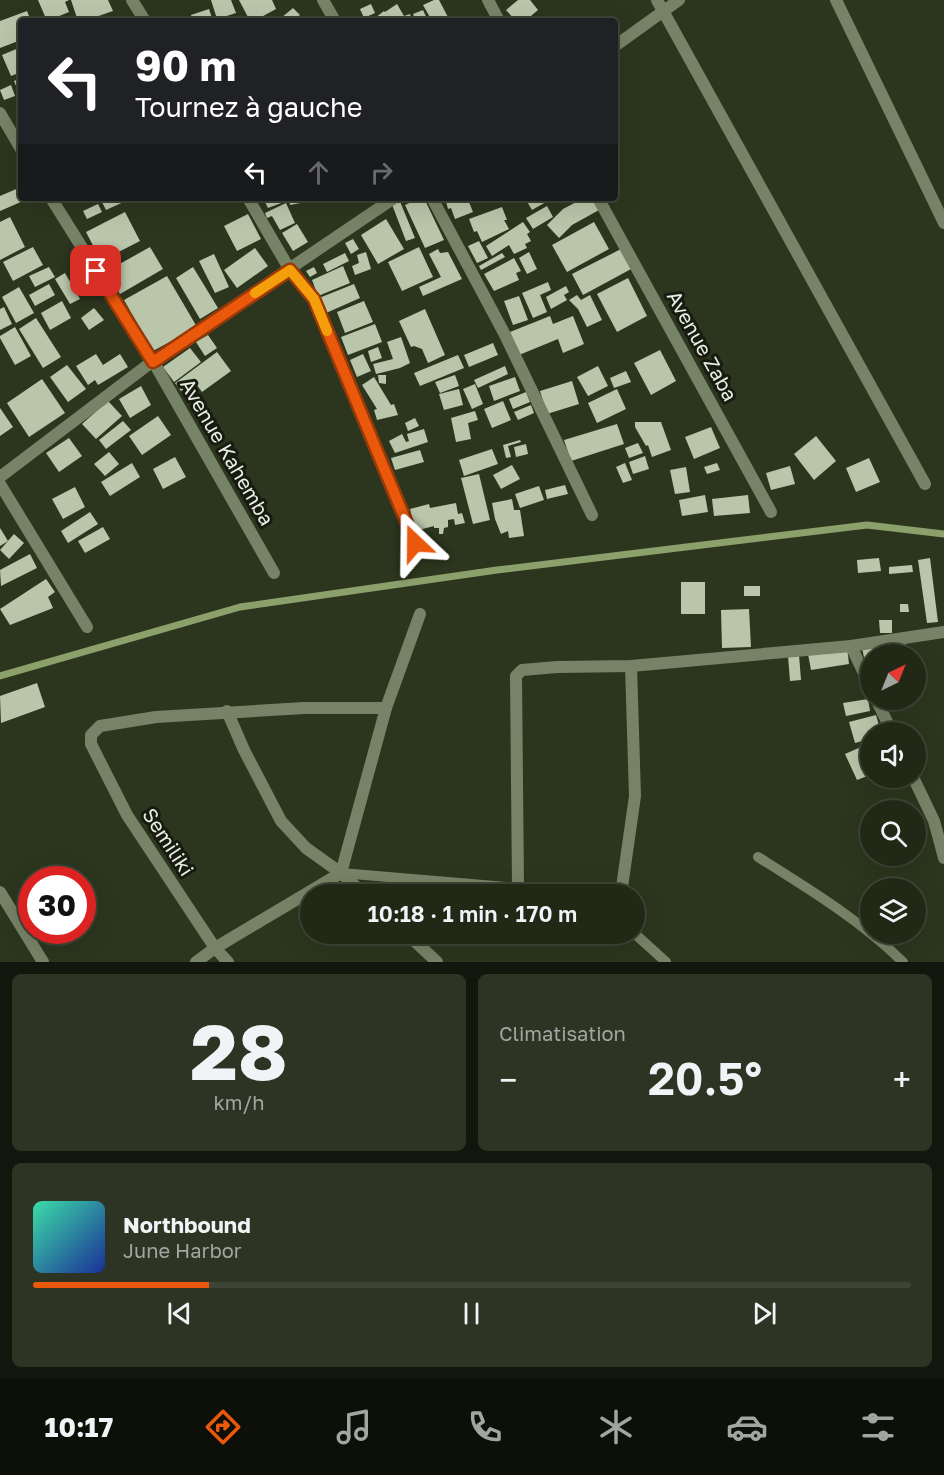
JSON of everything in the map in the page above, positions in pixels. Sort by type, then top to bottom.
[{"type":"street","points":[[132,0],[143,18]]},
{"type":"street","points":[[323,0],[333,18]]},
{"type":"street","points":[[488,0],[498,18]]},
{"type":"street","points":[[618,43],[661,5],[679,0]]},
{"type":"street","points":[[836,0],[944,223]]},
{"type":"street","points":[[661,5],[925,484]]},
{"type":"street","points":[[0,113],[18,144]]},
{"type":"street","name":"Avenue Kahemba","points":[[53,201],[153,362],[274,573]]},
{"type":"street","points":[[250,201],[290,270],[314,299],[415,543]]},
{"type":"street","points":[[0,477],[153,362],[390,201]]},
{"type":"street","points":[[434,201],[505,335],[592,515]]},
{"type":"street","name":"Avenue Zaba","points":[[600,201],[771,512]]},
{"type":"street","points":[[0,484],[87,627]]},
{"type":"street","points":[[196,962],[215,948],[341,873],[386,708],[420,614]]},
{"type":"street","points":[[518,884],[516,676],[522,670],[631,666],[851,646],[944,632]]},
{"type":"street","points":[[851,646],[860,665]]},
{"type":"street","points":[[622,884],[634,796],[631,666]]},
{"type":"street","points":[[353,884],[306,848],[281,821],[244,750],[227,711],[386,708]]},
{"type":"street","name":"Semiliki","points":[[227,711],[156,717],[100,726],[91,735],[91,744],[127,815],[215,948],[228,962]]},
{"type":"street","points":[[918,788],[934,821],[944,858]]},
{"type":"street","points":[[0,892],[43,962]]},
{"type":"street","points":[[418,944],[437,962]]},
{"type":"lane","points":[[758,857],[827,900],[903,962]]},
{"type":"lane","points":[[341,873],[471,884]]},
{"type":"lane","points":[[645,943],[666,962]]},
{"type":"building","points":[[38,0],[69,0],[65,2],[69,12],[54,18],[46,18]]},
{"type":"building","points":[[71,0],[108,0],[113,11],[93,18],[77,18]]},
{"type":"building","points":[[211,0],[231,0],[236,13],[217,18]]},
{"type":"building","points":[[239,0],[272,0],[276,9],[260,18],[248,18]]},
{"type":"building","points":[[439,0],[448,18],[430,18],[423,5]]},
{"type":"building","points":[[518,0],[530,0],[538,10],[529,18],[513,18],[506,10]]},
{"type":"building","points":[[371,4],[375,13],[364,18],[360,9]]},
{"type":"building","points":[[397,4],[404,16],[410,14],[411,18],[375,18]]},
{"type":"building","points":[[293,8],[300,15],[296,18],[281,18]]},
{"type":"building","points":[[209,9],[212,18],[192,18],[191,15]]},
{"type":"building","points":[[423,10],[427,18],[415,18],[413,14]]},
{"type":"building","points":[[27,11],[30,18],[18,18],[18,41],[0,48],[0,21]]},
{"type":"building","points":[[18,48],[18,73],[11,76],[2,55]]},
{"type":"building","points":[[18,79],[18,91],[14,81]]},
{"type":"building","points":[[11,85],[15,96],[4,100],[0,90]]},
{"type":"building","points":[[18,188],[18,201],[23,201],[0,211],[0,196]]},
{"type":"building","points":[[102,201],[126,201],[106,210]]},
{"type":"building","points":[[264,201],[284,202],[268,208]]},
{"type":"building","points":[[289,201],[324,201],[306,202],[290,205]]},
{"type":"building","points":[[400,201],[415,238],[406,241],[391,202]]},
{"type":"building","points":[[414,201],[425,201],[444,240],[425,248],[405,205]]},
{"type":"building","points":[[446,201],[472,201],[469,202],[473,212],[455,219],[451,208],[448,209]]},
{"type":"building","points":[[527,201],[548,201],[532,210]]},
{"type":"building","points":[[578,201],[594,201],[599,210],[572,225],[559,238],[547,225],[563,209]]},
{"type":"building","points":[[286,203],[295,223],[280,230],[272,216],[267,218],[265,213]]},
{"type":"building","points":[[98,204],[102,212],[87,219],[83,211]]},
{"type":"building","points":[[547,206],[553,217],[533,229],[526,218]]},
{"type":"building","points":[[502,207],[507,220],[504,220],[509,229],[482,242],[477,231],[474,232],[469,219]]},
{"type":"building","points":[[125,212],[140,241],[101,261],[86,232]]},
{"type":"building","points":[[248,214],[261,239],[237,251],[224,226]]},
{"type":"building","points":[[10,217],[25,247],[0,260],[0,222]]},
{"type":"building","points":[[386,219],[404,249],[378,264],[361,235]]},
{"type":"building","points":[[523,222],[530,232],[527,234],[531,241],[525,244],[527,248],[514,254],[509,245],[492,256],[486,246]]},
{"type":"building","points":[[594,222],[609,249],[567,272],[552,245]]},
{"type":"building","points":[[297,224],[308,242],[293,251],[282,233]]},
{"type":"building","points":[[353,239],[359,249],[351,254],[345,243]]},
{"type":"building","points":[[479,241],[488,258],[477,263],[468,246]]},
{"type":"building","points":[[33,247],[43,265],[13,281],[3,262]]},
{"type":"building","points":[[150,247],[163,269],[120,294],[107,271]]},
{"type":"building","points":[[419,247],[433,277],[402,291],[388,262]]},
{"type":"building","points":[[255,248],[268,266],[237,288],[224,270]]},
{"type":"building","points":[[623,248],[633,268],[583,295],[572,274]]},
{"type":"building","points":[[438,249],[440,253],[448,252],[462,279],[423,296],[419,287],[441,277],[429,254]]},
{"type":"building","points":[[366,252],[371,269],[355,275],[352,266],[359,263],[357,255]]},
{"type":"building","points":[[529,252],[537,269],[527,274],[519,258]]},
{"type":"building","points":[[345,253],[349,261],[327,272],[323,264]]},
{"type":"building","points":[[502,253],[505,257],[481,270],[479,266]]},
{"type":"building","points":[[214,254],[229,287],[215,293],[199,261]]},
{"type":"building","points":[[514,258],[521,271],[516,273],[519,280],[494,291],[484,274]]},
{"type":"building","points":[[343,266],[350,283],[318,296],[312,280]]},
{"type":"building","points":[[49,267],[55,277],[35,287],[29,276]]},
{"type":"building","points":[[193,267],[218,308],[200,319],[176,278]]},
{"type":"building","points":[[314,267],[317,273],[310,277],[306,271]]},
{"type":"building","points":[[65,273],[80,299],[70,304],[55,279]]},
{"type":"building","points":[[167,276],[197,327],[153,351],[124,300]]},
{"type":"building","points":[[628,278],[647,316],[617,332],[597,294]]},
{"type":"building","points":[[548,282],[551,290],[540,295],[547,312],[533,318],[522,293]]},
{"type":"building","points":[[49,284],[55,295],[35,306],[29,295]]},
{"type":"building","points":[[354,284],[360,298],[326,313],[319,298]]},
{"type":"building","points":[[566,286],[569,292],[564,295],[567,300],[551,309],[546,297]]},
{"type":"building","points":[[19,287],[34,313],[16,323],[2,297]]},
{"type":"building","points":[[577,295],[581,300],[590,295],[602,320],[587,327],[578,309],[569,300]]},
{"type":"building","points":[[519,296],[528,320],[513,325],[504,301]]},
{"type":"building","points":[[62,301],[71,318],[50,330],[41,313]]},
{"type":"building","points":[[364,301],[373,322],[345,333],[337,312]]},
{"type":"building","points":[[4,307],[12,324],[0,330],[0,309]]},
{"type":"building","points":[[94,308],[104,320],[89,330],[81,318]]},
{"type":"building","points":[[425,309],[445,355],[428,363],[422,349],[411,347],[399,321]]},
{"type":"building","points":[[550,316],[553,324],[573,316],[584,344],[563,353],[558,339],[519,355],[510,332]]},
{"type":"building","points":[[36,318],[61,357],[43,368],[19,329]]},
{"type":"building","points":[[375,324],[382,342],[348,355],[341,337]]},
{"type":"building","points":[[15,327],[31,356],[15,365],[0,336]]},
{"type":"building","points":[[208,335],[217,348],[205,356],[196,342]]},
{"type":"building","points":[[401,337],[410,363],[376,374],[373,364],[393,359],[387,342]]},
{"type":"building","points":[[493,343],[498,355],[469,367],[464,355]]},
{"type":"building","points":[[378,347],[382,358],[371,362],[368,351]]},
{"type":"building","points":[[190,348],[201,362],[174,382],[163,367]]},
{"type":"building","points":[[660,350],[676,381],[651,395],[634,363]]},
{"type":"building","points":[[217,352],[231,371],[202,392],[194,381],[181,391],[175,383]]},
{"type":"building","points":[[96,354],[103,365],[120,354],[128,367],[98,385],[95,380],[88,385],[76,366]]},
{"type":"building","points":[[363,354],[371,371],[357,377],[350,360]]},
{"type":"building","points":[[458,355],[464,368],[420,386],[414,373]]},
{"type":"building","points":[[67,365],[86,389],[68,402],[50,377]]},
{"type":"building","points":[[505,366],[508,374],[478,388],[474,380]]},
{"type":"building","points":[[598,366],[608,386],[588,396],[577,377]]},
{"type":"building","points":[[626,371],[631,382],[614,388],[610,378]]},
{"type":"building","points":[[378,375],[386,375],[386,384],[379,383]]},
{"type":"building","points":[[455,375],[459,386],[440,393],[435,382]]},
{"type":"building","points":[[374,377],[391,405],[394,404],[398,415],[377,420],[374,410],[377,409],[362,385]]},
{"type":"building","points":[[515,377],[520,391],[494,401],[489,386]]},
{"type":"building","points":[[42,379],[65,413],[29,437],[7,403]]},
{"type":"building","points":[[572,381],[579,404],[547,414],[540,391]]},
{"type":"building","points":[[475,384],[483,404],[472,409],[463,389]]},
{"type":"building","points":[[141,386],[151,405],[130,418],[119,399]]},
{"type":"building","points":[[459,389],[463,405],[444,410],[439,394]]},
{"type":"building","points":[[617,389],[626,409],[597,423],[588,403]]},
{"type":"building","points":[[526,392],[530,402],[513,409],[509,399]]},
{"type":"building","points":[[108,401],[122,416],[96,439],[82,424]]},
{"type":"building","points":[[503,401],[511,420],[492,428],[484,409]]},
{"type":"building","points":[[531,405],[534,413],[518,420],[514,412]]},
{"type":"building","points":[[0,408],[13,427],[0,436]]},
{"type":"building","points":[[475,411],[478,420],[468,423],[471,439],[456,442],[451,418]]},
{"type":"building","points":[[158,416],[171,435],[142,455],[129,436]]},
{"type":"building","points":[[415,418],[419,426],[408,431],[405,423]]},
{"type":"building","points":[[123,421],[131,430],[106,449],[99,440]]},
{"type":"building","points":[[635,422],[661,422],[671,450],[652,457],[648,445],[646,446],[635,427]]},
{"type":"building","points":[[617,424],[624,444],[571,461],[564,440]]},
{"type":"building","points":[[711,427],[720,448],[694,459],[685,437]]},
{"type":"building","points":[[424,429],[428,442],[395,453],[389,441],[402,434],[406,442],[409,441],[407,434]]},
{"type":"building","points":[[816,436],[836,461],[814,480],[794,454]]},
{"type":"building","points":[[69,438],[82,456],[59,472],[46,453]]},
{"type":"building","points":[[520,440],[521,442],[508,446],[511,457],[506,458],[503,445]]},
{"type":"building","points":[[638,443],[643,453],[629,458],[625,448]]},
{"type":"building","points":[[526,444],[528,454],[516,457],[514,447]]},
{"type":"building","points":[[492,449],[498,464],[464,476],[459,460]]},
{"type":"building","points":[[420,450],[424,462],[395,470],[391,458]]},
{"type":"building","points":[[109,452],[119,464],[105,476],[94,464]]},
{"type":"building","points":[[645,456],[649,469],[633,474],[629,462]]},
{"type":"building","points":[[175,457],[186,477],[163,489],[153,469]]},
{"type":"building","points":[[869,458],[880,482],[856,492],[846,468]]},
{"type":"building","points":[[132,463],[140,477],[110,496],[101,482]]},
{"type":"building","points":[[625,463],[632,480],[623,483],[616,467]]},
{"type":"building","points":[[717,463],[720,470],[707,474],[704,467]]},
{"type":"building","points":[[512,465],[520,479],[501,489],[493,475]]},
{"type":"building","points":[[790,466],[795,484],[771,490],[766,473]]},
{"type":"building","points":[[686,467],[690,492],[675,494],[670,470]]},
{"type":"building","points":[[479,474],[490,520],[473,524],[461,478]]},
{"type":"building","points":[[565,485],[568,494],[547,499],[545,490]]},
{"type":"building","points":[[539,486],[544,500],[520,508],[515,494]]},
{"type":"building","points":[[75,487],[85,507],[63,519],[52,499]]},
{"type":"building","points":[[705,495],[708,512],[682,516],[679,500]]},
{"type":"building","points":[[748,495],[750,513],[714,516],[712,499]]},
{"type":"building","points":[[512,499],[514,510],[520,510],[524,536],[509,538],[508,531],[501,534],[492,503]]},
{"type":"building","points":[[456,503],[458,514],[462,513],[465,523],[455,525],[454,519],[448,520],[448,527],[444,528],[443,534],[439,534],[439,528],[434,528],[434,526],[415,531],[410,509],[429,504],[430,508]]},
{"type":"building","points":[[90,512],[98,524],[68,543],[61,531]]},
{"type":"building","points":[[103,527],[110,539],[85,553],[78,541]]},
{"type":"building","points":[[0,528],[8,541],[0,546]]},
{"type":"building","points":[[14,534],[24,543],[9,559],[0,550]]},
{"type":"building","points":[[30,554],[37,568],[1,586],[0,570]]},
{"type":"building","points":[[879,558],[881,571],[858,573],[857,560]]},
{"type":"building","points":[[930,558],[938,622],[927,623],[918,560]]},
{"type":"building","points":[[912,565],[913,572],[889,574],[889,567]]},
{"type":"building","points":[[46,579],[55,592],[48,597],[53,608],[10,625],[0,609]]},
{"type":"building","points":[[681,582],[705,582],[705,614],[681,614]]},
{"type":"building","points":[[744,586],[760,586],[760,596],[744,596]]},
{"type":"building","points":[[900,604],[908,604],[909,612],[900,612]]},
{"type":"building","points":[[749,609],[751,647],[722,648],[721,610]]},
{"type":"building","points":[[879,620],[892,620],[892,633],[880,633]]},
{"type":"building","points":[[904,639],[905,644],[881,644]]},
{"type":"building","points":[[847,647],[849,664],[811,670],[808,654]]},
{"type":"building","points":[[799,655],[801,680],[790,681],[788,656]]},
{"type":"building","points":[[37,683],[45,707],[1,723],[0,696]]},
{"type":"building","points":[[860,700],[860,710],[870,711],[846,716],[843,703]]},
{"type":"building","points":[[876,715],[878,722],[860,722],[860,742],[855,743],[849,722]]},
{"type":"building","points":[[860,747],[860,779],[857,780],[845,754]]},
{"type":"waterway","points":[[0,676],[240,607],[497,570],[867,525],[944,534]]},
{"type":"slow traffic","points":[[255,293],[290,270],[314,299],[327,331]]},
{"type":"route","points":[[96,271],[153,362],[290,270],[314,299],[415,543]]}]
